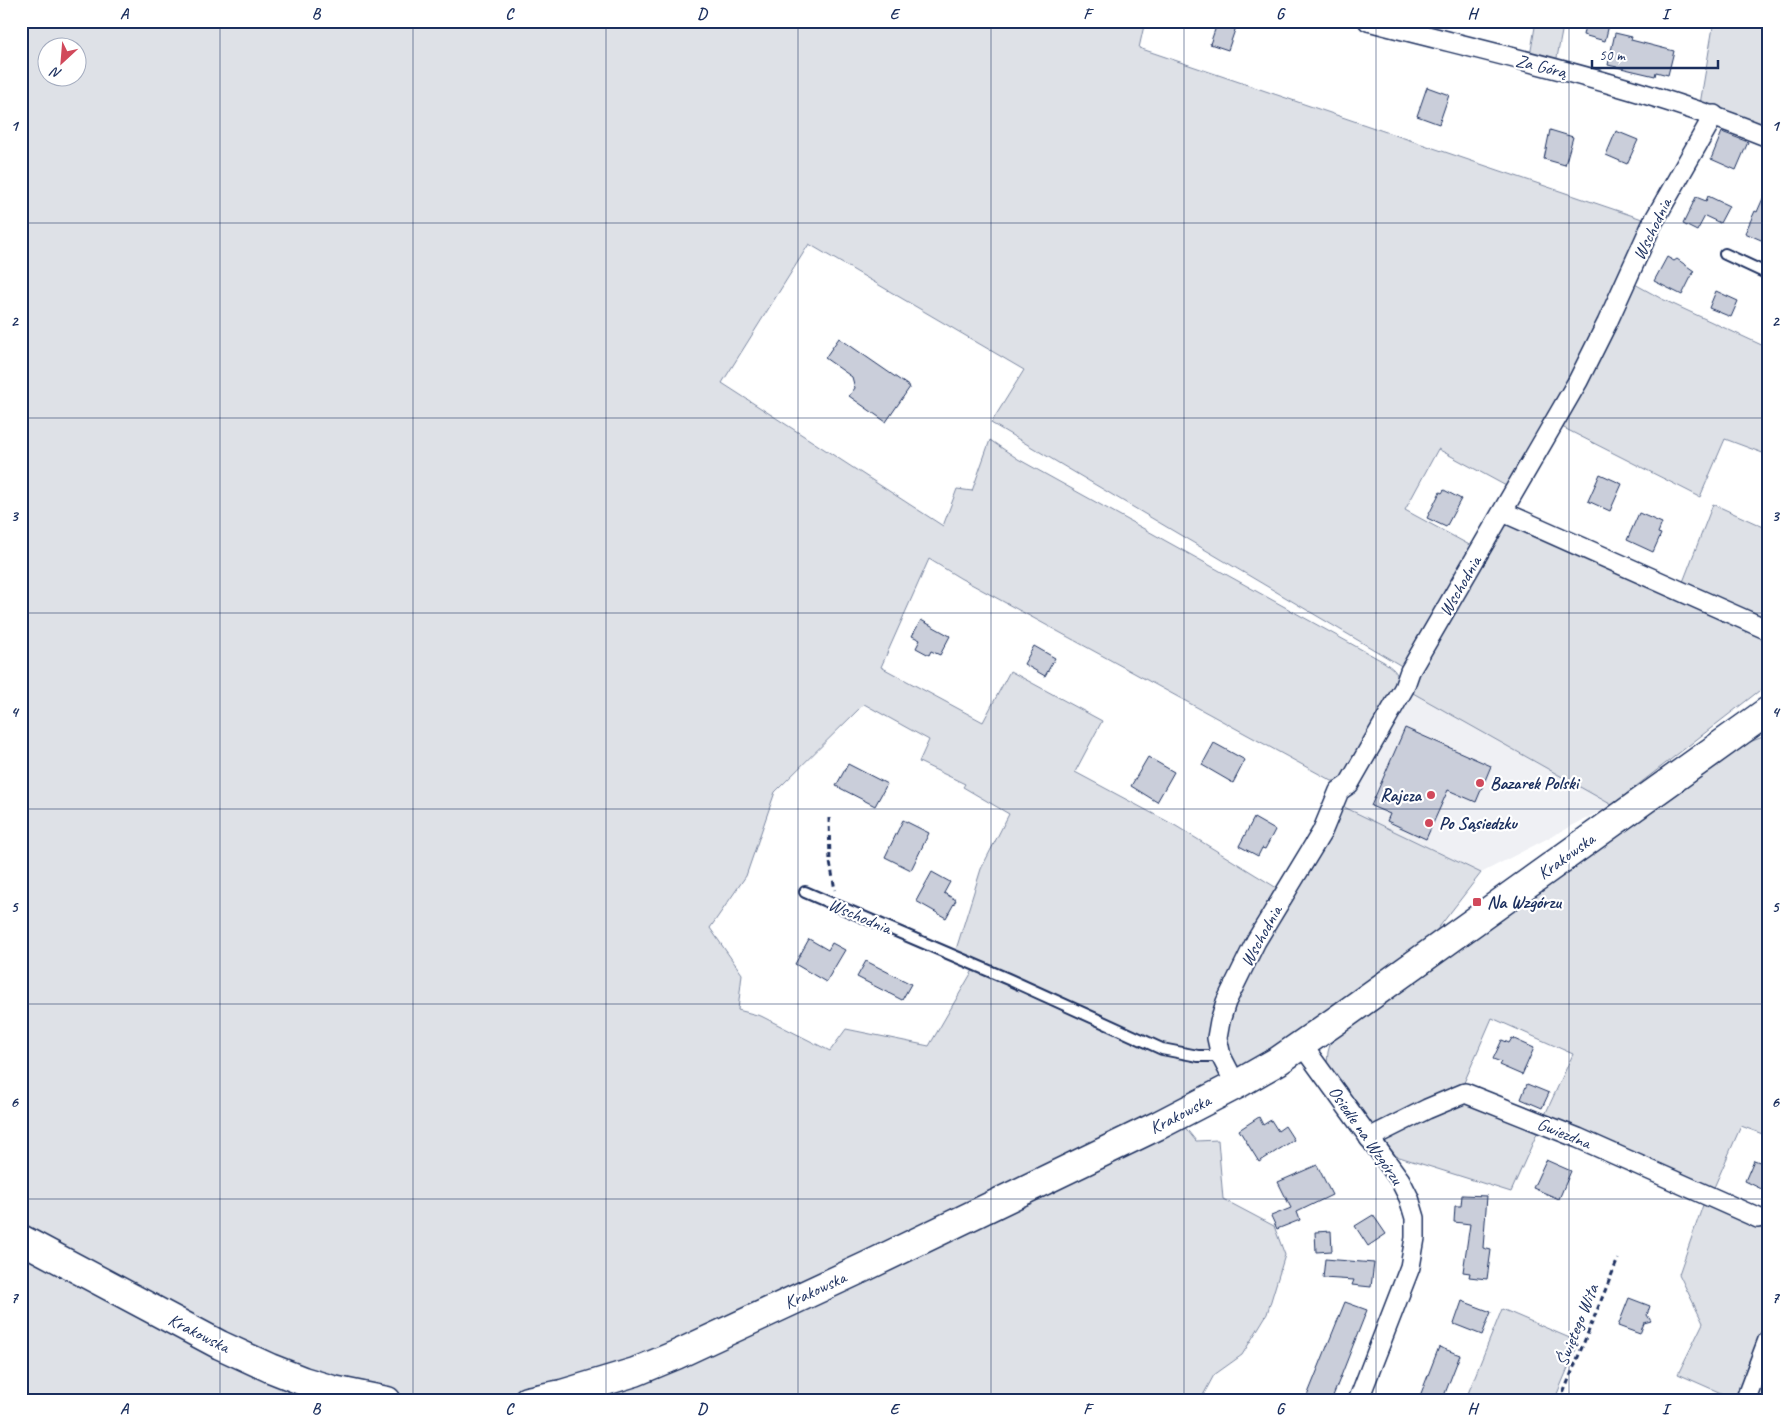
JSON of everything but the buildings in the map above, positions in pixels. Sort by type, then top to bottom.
[{"type":"main road","name":"Krakowska","points":[[528,1401],[602,1383],[676,1355],[1159,1126],[1236,1085],[1302,1045],[1768,711]]},
{"type":"main road","name":"Krakowska","points":[[21,1239],[220,1344],[270,1368],[333,1390],[388,1401]]},
{"type":"street","name":"Za Górą","points":[[1368,21],[1634,90],[1714,115],[1768,137]]},
{"type":"street","name":"Wschodnia","points":[[1236,1085],[1221,1056],[1217,1038],[1226,1002],[1256,941],[1322,832],[1339,791],[1349,784],[1404,688],[1410,671],[1578,381],[1607,323],[1652,224],[1714,115]]},
{"type":"street","points":[[1503,512],[1768,630]]},
{"type":"street","name":"Osiedle na Wzgórzu","points":[[1302,1045],[1400,1180],[1409,1198],[1415,1218],[1415,1238],[1410,1267],[1358,1401]]},
{"type":"street","name":"Gwiezdna","points":[[1369,1138],[1427,1109],[1465,1093],[1578,1138],[1758,1218]]},
{"type":"street","points":[[1745,1401],[1768,1340]]},
{"type":"lane","points":[[1725,254],[1768,274]]},
{"type":"lane","name":"Wschodnia","points":[[805,892],[1008,979],[1162,1049],[1198,1056],[1221,1056]]},
{"type":"path","points":[[829,818],[830,862],[837,906]]},
{"type":"path","name":"Świętego Wita","points":[[1560,1401],[1618,1259]]},
{"type":"shaded area","points":[[21,21],[1145,21],[1139,48],[1651,222],[1597,335],[1508,487],[1438,449],[1405,510],[1475,548],[1510,506],[1683,582],[1713,504],[1768,529],[1768,684],[1612,805],[1404,688],[1410,671],[991,423],[1024,370],[809,244],[722,383],[943,526],[957,489],[972,491],[990,440],[1018,459],[1384,662],[1396,673],[1398,679],[1396,688],[1345,775],[1338,781],[1332,781],[960,578],[929,559],[881,667],[983,722],[1010,671],[1102,721],[1075,772],[1176,826],[1285,893],[1289,894],[1344,807],[1481,873],[1433,935],[1236,1085],[1176,1116],[1196,1141],[1218,1140],[1223,1199],[1274,1226],[1285,1255],[1267,1314],[1242,1355],[1214,1375],[1200,1401],[21,1401]],"holes":[[[864,704],[929,740],[919,762],[965,784],[963,787],[1009,814],[981,869],[954,956],[976,965],[929,1046],[846,1029],[830,1051],[761,1016],[738,1010],[742,974],[710,928],[746,876],[775,792]]]},
{"type":"shaded area","points":[[1536,21],[1564,21],[1556,63],[1530,56]]},
{"type":"shaded area","points":[[1714,21],[1768,21],[1768,137],[1699,110]]},
{"type":"shaded area","points":[[1631,282],[1662,299],[1768,348],[1768,455],[1725,439],[1700,497],[1556,424]]},
{"type":"shaded area","points":[[1404,688],[1612,805],[1481,873],[1344,807]]},
{"type":"shaded area","points":[[1768,735],[1768,1136],[1741,1126],[1712,1192],[1543,1119],[1573,1054],[1492,1018],[1463,1085],[1378,1126],[1372,1125],[1327,1064],[1331,1041],[1734,748]]},
{"type":"shaded area","points":[[1461,1100],[1539,1129],[1511,1192],[1396,1156],[1382,1137]]},
{"type":"shaded area","points":[[1704,1202],[1768,1231],[1768,1401],[1739,1401],[1678,1374],[1703,1323],[1679,1274]]},
{"type":"shaded area","points":[[1502,1309],[1579,1342],[1554,1401],[1465,1401]]},
{"type":"place","name":"Bazarek Polski","points":[[1480,783]]},
{"type":"place","name":"Rajcza","points":[[1431,795]]},
{"type":"place","name":"Po Sąsiedzku","points":[[1429,823]]},
{"type":"place","name":"Na Wzgórzu","points":[[1477,902]]}]
